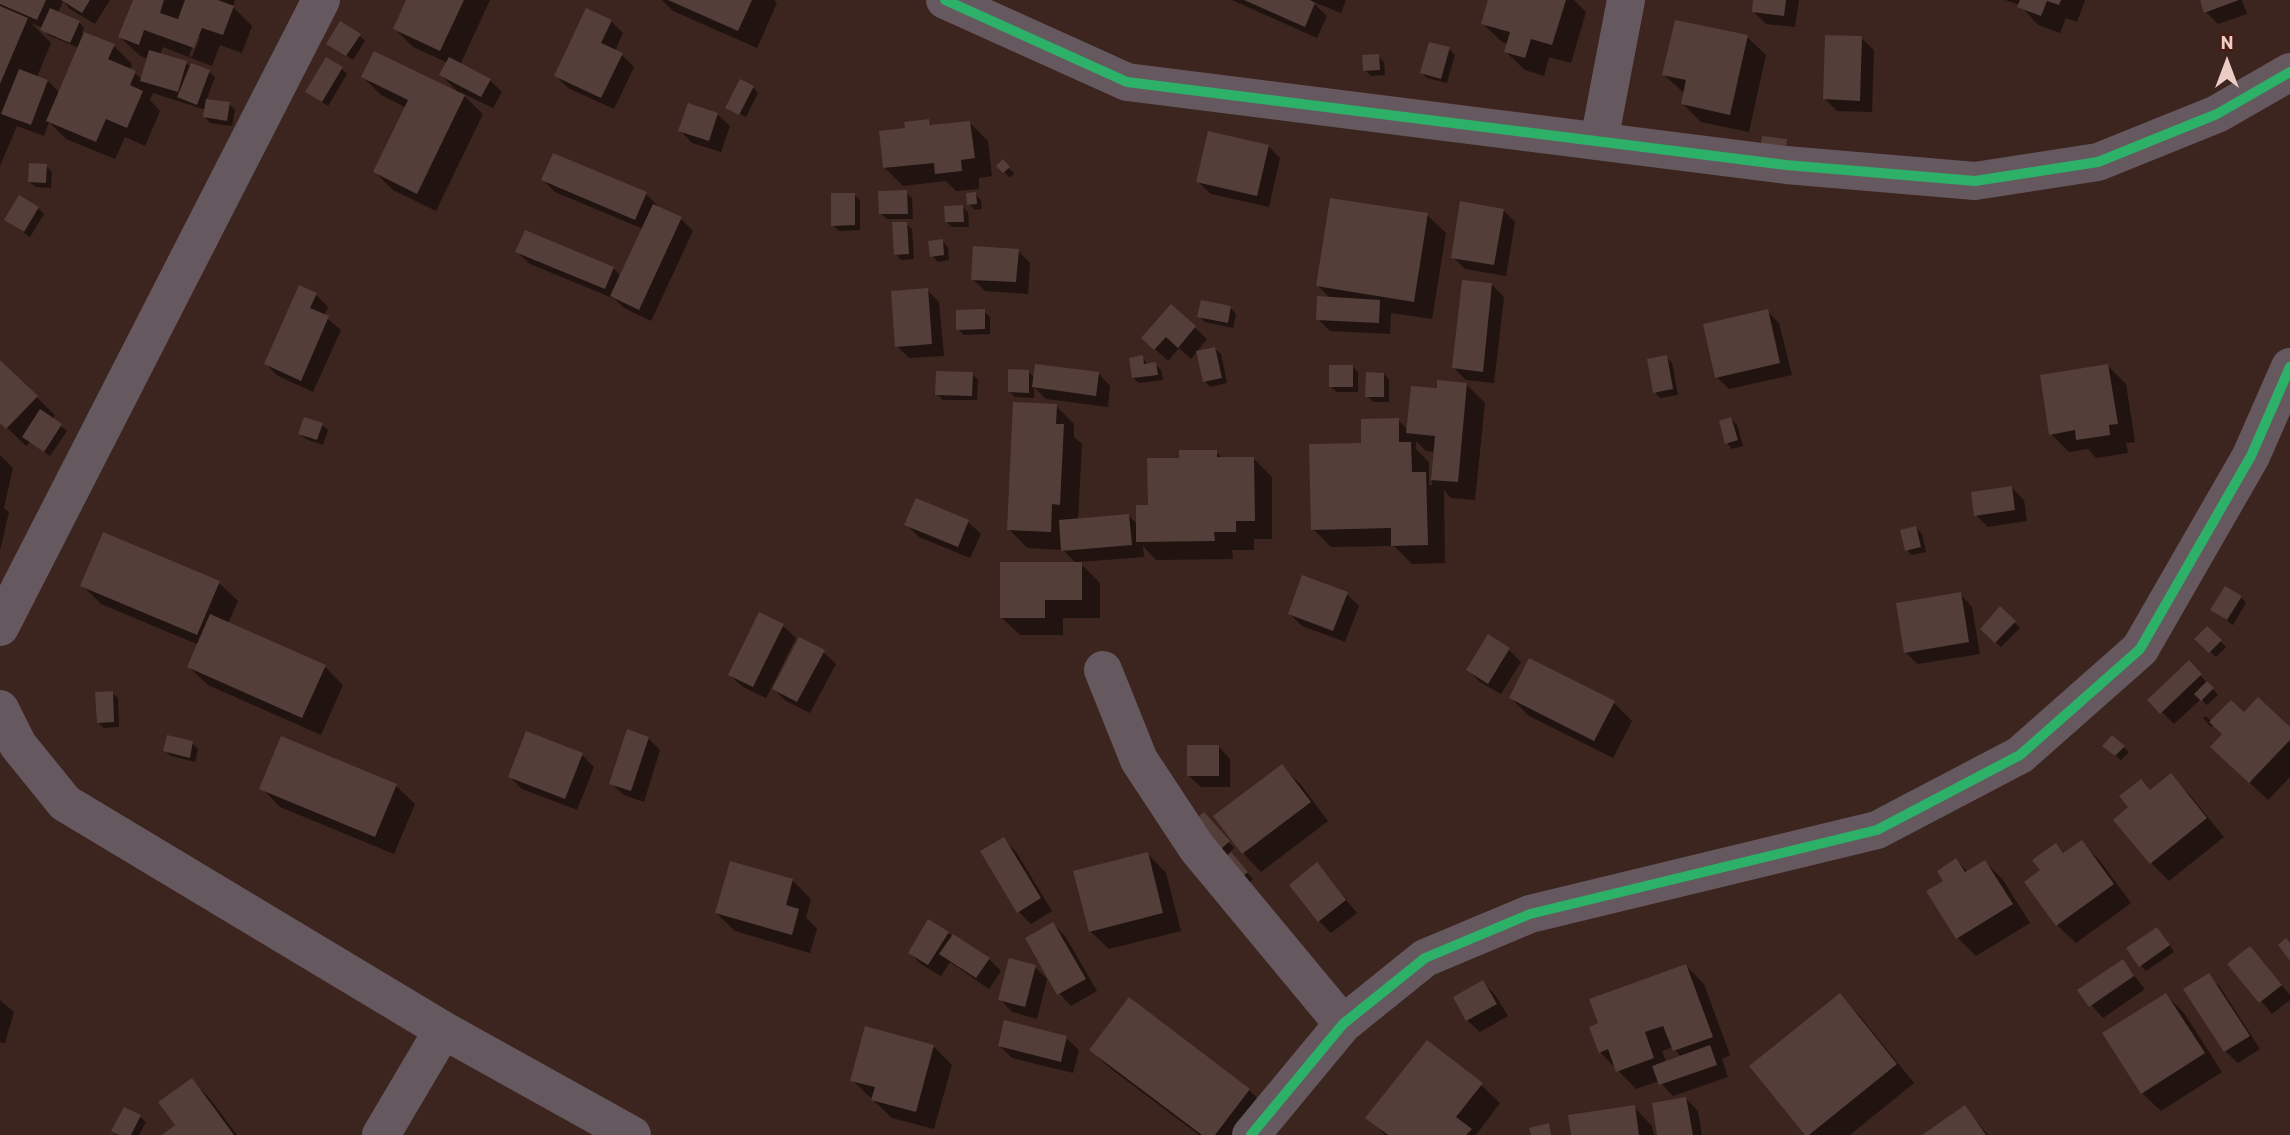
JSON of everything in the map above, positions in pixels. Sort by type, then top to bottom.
[{"type":"street","points":[[0,626],[321,0]]},
{"type":"street","points":[[945,0],[1127,82],[1786,165],[1975,181],[2098,162],[2217,114],[2290,72]]},
{"type":"street","points":[[1599,141],[1626,0]]},
{"type":"street","points":[[1251,1135],[1343,1024],[1425,958],[1530,914],[1877,830],[2020,755],[2140,649],[2250,456],[2290,368]]},
{"type":"street","points":[[1103,670],[1139,760],[1197,848],[1343,1024]]},
{"type":"street","points":[[0,709],[18,745],[65,803],[443,1030],[632,1135]]},
{"type":"street","points":[[381,1135],[443,1030]]},
{"type":"building","points":[[0,0],[46,0],[37,20],[0,4]]},
{"type":"building","points":[[61,0],[90,0],[82,13]]},
{"type":"building","points":[[133,0],[164,0],[160,13],[178,19],[185,0],[218,0],[234,6],[223,35],[202,28],[194,48],[144,30],[139,45],[118,37]]},
{"type":"building","points":[[406,0],[464,0],[440,51],[393,29]]},
{"type":"building","points":[[668,0],[752,0],[738,31]]},
{"type":"building","points":[[1244,0],[1310,0],[1315,3],[1305,27]]},
{"type":"building","points":[[1488,0],[1566,0],[1552,45],[1531,39],[1525,58],[1504,52],[1510,32],[1481,24]]},
{"type":"building","points":[[1753,0],[1786,0],[1784,16],[1752,12]]},
{"type":"building","points":[[2020,0],[2061,0],[2059,5],[2047,1],[2041,16],[2017,7]]},
{"type":"building","points":[[2200,0],[2239,0],[2204,13]]},
{"type":"building","points":[[0,6],[28,18],[0,84]]},
{"type":"building","points":[[50,8],[80,21],[70,43],[40,30]]},
{"type":"building","points":[[586,8],[612,20],[601,43],[623,53],[601,98],[554,76]]},
{"type":"building","points":[[1675,20],[1748,35],[1730,115],[1681,104],[1686,80],[1662,75]]},
{"type":"building","points":[[340,21],[361,34],[346,56],[326,44]]},
{"type":"building","points":[[84,32],[115,44],[108,59],[136,71],[130,85],[143,91],[127,128],[106,119],[96,142],[46,121]]},
{"type":"building","points":[[1825,35],[1862,36],[1860,101],[1823,99]]},
{"type":"building","points":[[1429,42],[1450,47],[1441,79],[1420,73]]},
{"type":"building","points":[[149,50],[187,61],[178,92],[140,81]]},
{"type":"building","points":[[374,51],[465,95],[417,194],[373,172],[408,100],[361,77]]},
{"type":"building","points":[[1379,54],[1380,70],[1363,71],[1362,55]]},
{"type":"building","points":[[326,57],[343,67],[322,102],[305,92]]},
{"type":"building","points":[[449,57],[491,79],[481,97],[439,75]]},
{"type":"building","points":[[191,63],[210,70],[197,105],[177,97]]},
{"type":"building","points":[[19,69],[48,80],[31,125],[1,114]]},
{"type":"building","points":[[740,79],[754,86],[739,115],[725,108]]},
{"type":"building","points":[[206,99],[230,102],[227,121],[203,117]]},
{"type":"building","points":[[688,103],[718,113],[709,141],[678,131]]},
{"type":"building","points":[[929,119],[930,125],[970,121],[975,158],[961,160],[962,171],[935,174],[934,163],[883,168],[879,131],[905,128],[904,122]]},
{"type":"building","points":[[1208,131],[1269,145],[1257,196],[1196,182]]},
{"type":"building","points":[[1762,136],[1787,139],[1785,158],[1759,155]]},
{"type":"building","points":[[553,153],[647,192],[635,220],[541,180]]},
{"type":"building","points":[[1003,159],[1010,167],[1003,173],[996,166]]},
{"type":"building","points":[[29,163],[47,164],[46,183],[28,182]]},
{"type":"building","points":[[907,190],[908,214],[879,214],[878,191]]},
{"type":"building","points":[[976,192],[977,204],[967,205],[966,193]]},
{"type":"building","points":[[831,193],[855,193],[855,225],[831,226]]},
{"type":"building","points":[[19,195],[39,207],[24,232],[4,220]]},
{"type":"building","points":[[1330,198],[1428,213],[1414,302],[1316,286]]},
{"type":"building","points":[[1460,201],[1504,209],[1494,265],[1451,258]]},
{"type":"building","points":[[653,204],[682,217],[639,310],[610,296]]},
{"type":"building","points":[[963,205],[964,222],[945,222],[944,206]]},
{"type":"building","points":[[892,222],[907,222],[909,254],[894,255]]},
{"type":"building","points":[[525,230],[614,267],[605,289],[515,252]]},
{"type":"building","points":[[943,239],[944,255],[930,257],[928,241]]},
{"type":"building","points":[[973,246],[1019,249],[1016,282],[971,280]]},
{"type":"building","points":[[1462,280],[1492,283],[1483,372],[1452,368]]},
{"type":"building","points":[[299,285],[317,293],[310,308],[329,316],[301,381],[264,364]]},
{"type":"building","points":[[928,288],[932,344],[895,347],[891,291]]},
{"type":"building","points":[[1317,296],[1380,300],[1379,323],[1316,320]]},
{"type":"building","points":[[1201,300],[1231,306],[1228,323],[1197,317]]},
{"type":"building","points":[[1171,304],[1196,326],[1178,348],[1166,337],[1154,350],[1141,338]]},
{"type":"building","points":[[985,309],[985,329],[956,330],[956,310]]},
{"type":"building","points":[[1768,309],[1780,363],[1715,378],[1703,324]]},
{"type":"building","points":[[1215,347],[1222,378],[1203,382],[1196,351]]},
{"type":"building","points":[[1143,355],[1144,364],[1156,362],[1158,375],[1132,378],[1129,358]]},
{"type":"building","points":[[1667,355],[1673,389],[1653,393],[1647,359]]},
{"type":"building","points":[[0,360],[38,396],[6,429],[0,423]]},
{"type":"building","points":[[1035,364],[1099,372],[1096,396],[1032,387]]},
{"type":"building","points":[[2108,364],[2118,424],[2109,425],[2110,435],[2076,440],[2075,430],[2049,435],[2040,375]]},
{"type":"building","points":[[1329,365],[1353,365],[1353,387],[1329,387]]},
{"type":"building","points":[[1008,369],[1029,370],[1029,393],[1008,392]]},
{"type":"building","points":[[936,371],[973,372],[972,396],[935,395]]},
{"type":"building","points":[[1366,372],[1384,373],[1384,397],[1365,397]]},
{"type":"building","points":[[1437,380],[1467,383],[1458,482],[1431,480],[1435,436],[1406,433],[1411,386],[1437,388]]},
{"type":"building","points":[[1013,402],[1057,404],[1056,424],[1064,424],[1060,505],[1052,504],[1051,532],[1007,530]]},
{"type":"building","points":[[40,409],[62,424],[44,452],[22,437]]},
{"type":"building","points":[[304,417],[323,423],[317,440],[298,434]]},
{"type":"building","points":[[1731,417],[1738,440],[1725,444],[1719,421]]},
{"type":"building","points":[[1399,418],[1399,442],[1411,442],[1412,472],[1426,472],[1428,545],[1391,546],[1391,528],[1311,530],[1309,444],[1361,443],[1361,419]]},
{"type":"building","points":[[1179,450],[1217,450],[1217,457],[1254,457],[1255,521],[1236,521],[1236,532],[1214,532],[1215,541],[1136,542],[1136,505],[1148,505],[1147,458],[1179,458]]},
{"type":"building","points":[[2012,486],[2015,510],[1974,516],[1971,492]]},
{"type":"building","points":[[916,498],[969,520],[958,547],[904,525]]},
{"type":"building","points":[[1129,514],[1132,545],[1061,551],[1059,520]]},
{"type":"building","points":[[1916,526],[1921,547],[1905,551],[1900,530]]},
{"type":"building","points":[[103,532],[220,581],[197,635],[80,586]]},
{"type":"building","points":[[1000,562],[1082,562],[1082,600],[1045,600],[1045,618],[1000,618]]},
{"type":"building","points":[[1302,575],[1348,592],[1333,631],[1288,614]]},
{"type":"building","points":[[2225,586],[2242,596],[2227,620],[2210,610]]},
{"type":"building","points":[[1961,592],[1969,642],[1904,653],[1896,603]]},
{"type":"building","points":[[2000,606],[2016,621],[1995,643],[1980,629]]},
{"type":"building","points":[[759,612],[784,624],[753,687],[728,675]]},
{"type":"building","points":[[210,614],[326,665],[302,718],[187,667]]},
{"type":"building","points":[[2207,626],[2222,640],[2209,653],[2194,639]]},
{"type":"building","points":[[1488,634],[1510,648],[1488,684],[1466,670]]},
{"type":"building","points":[[799,637],[825,650],[797,702],[772,689]]},
{"type":"building","points":[[1529,658],[1615,701],[1594,741],[1509,698]]},
{"type":"building","points":[[2189,660],[2202,674],[2160,714],[2147,700]]},
{"type":"building","points":[[2207,681],[2214,688],[2201,701],[2194,694]]},
{"type":"building","points":[[113,691],[114,722],[97,723],[95,692]]},
{"type":"building","points":[[2258,697],[2290,727],[2290,740],[2249,783],[2210,747],[2222,734],[2209,722],[2231,700],[2244,712]]},
{"type":"building","points":[[627,729],[649,737],[631,791],[609,784]]},
{"type":"building","points":[[526,731],[583,753],[565,799],[508,777]]},
{"type":"building","points":[[167,735],[193,741],[190,758],[163,751]]},
{"type":"building","points":[[2112,735],[2125,746],[2115,756],[2102,746]]},
{"type":"building","points":[[281,736],[397,784],[375,837],[259,789]]},
{"type":"building","points":[[1187,745],[1219,745],[1219,776],[1187,776]]},
{"type":"building","points":[[1282,764],[1311,802],[1242,854],[1213,816]]},
{"type":"building","points":[[2171,773],[2207,818],[2150,864],[2113,820],[2128,807],[2119,796],[2141,779],[2150,790]]},
{"type":"building","points":[[1204,812],[1230,841],[1214,855],[1188,825]]},
{"type":"building","points":[[1004,837],[1041,898],[1017,913],[980,851]]},
{"type":"building","points":[[2082,840],[2114,884],[2056,926],[2024,882],[2040,870],[2032,860],[2056,843],[2063,853]]},
{"type":"building","points":[[1148,852],[1163,913],[1089,932],[1073,871]]},
{"type":"building","points":[[1231,852],[1248,872],[1240,879],[1222,860]]},
{"type":"building","points":[[1956,858],[1965,872],[1985,860],[2013,904],[1956,939],[1926,891],[1943,881],[1937,871]]},
{"type":"building","points":[[730,861],[793,879],[786,905],[799,909],[792,935],[715,913]]},
{"type":"building","points":[[1317,862],[1346,900],[1318,922],[1289,885]]},
{"type":"building","points":[[928,919],[949,932],[928,965],[908,953]]},
{"type":"building","points":[[1053,922],[1086,979],[1057,995],[1025,938]]},
{"type":"building","points":[[2157,927],[2170,945],[2139,967],[2126,948]]},
{"type":"building","points":[[953,934],[990,958],[976,978],[939,954]]},
{"type":"building","points":[[2286,938],[2290,943],[2290,961],[2278,945]]},
{"type":"building","points":[[2250,946],[2282,985],[2259,1003],[2227,964]]},
{"type":"building","points":[[1009,958],[1036,965],[1025,1007],[998,1000]]},
{"type":"building","points":[[2123,959],[2134,976],[2089,1007],[2077,990]]},
{"type":"building","points":[[1686,964],[1713,1037],[1673,1051],[1663,1026],[1645,1032],[1654,1058],[1616,1072],[1608,1049],[1599,1053],[1589,1027],[1598,1023],[1589,999]]},
{"type":"building","points":[[2209,973],[2250,1036],[2224,1052],[2183,989]]},
{"type":"building","points":[[1483,980],[1497,1004],[1466,1021],[1453,997]]},
{"type":"building","points":[[1840,993],[1897,1064],[1809,1135],[1805,1135],[1749,1066]]},
{"type":"building","points":[[2166,993],[2205,1053],[2141,1094],[2102,1033]]},
{"type":"building","points":[[1129,997],[1250,1089],[1215,1135],[1202,1135],[1089,1050]]},
{"type":"building","points":[[1004,1020],[1067,1036],[1061,1062],[998,1046]]},
{"type":"building","points":[[865,1026],[934,1045],[916,1112],[871,1100],[875,1087],[850,1081]]},
{"type":"building","points":[[1427,1040],[1483,1083],[1456,1117],[1472,1129],[1466,1135],[1388,1135],[1365,1118]]},
{"type":"building","points":[[1710,1045],[1717,1065],[1659,1085],[1652,1066]]},
{"type":"building","points":[[192,1078],[234,1135],[162,1135],[175,1125],[158,1102]]},
{"type":"building","points":[[1686,1097],[1693,1135],[1657,1135],[1652,1103]]},
{"type":"building","points":[[1635,1105],[1639,1135],[1571,1135],[1568,1115]]},
{"type":"building","points":[[1965,1105],[1986,1135],[1922,1135]]},
{"type":"building","points":[[124,1107],[141,1115],[131,1135],[119,1135],[111,1131]]},
{"type":"building","points":[[1549,1123],[1551,1135],[1531,1135],[1529,1128]]},
{"type":"cycle path","points":[[945,0],[1127,82],[1786,165],[1975,181],[2098,162],[2217,114],[2290,72]]},
{"type":"cycle path","points":[[1251,1135],[1343,1024],[1425,958],[1530,914],[1877,830],[2020,755],[2140,649],[2251,456],[2290,367]]}]
